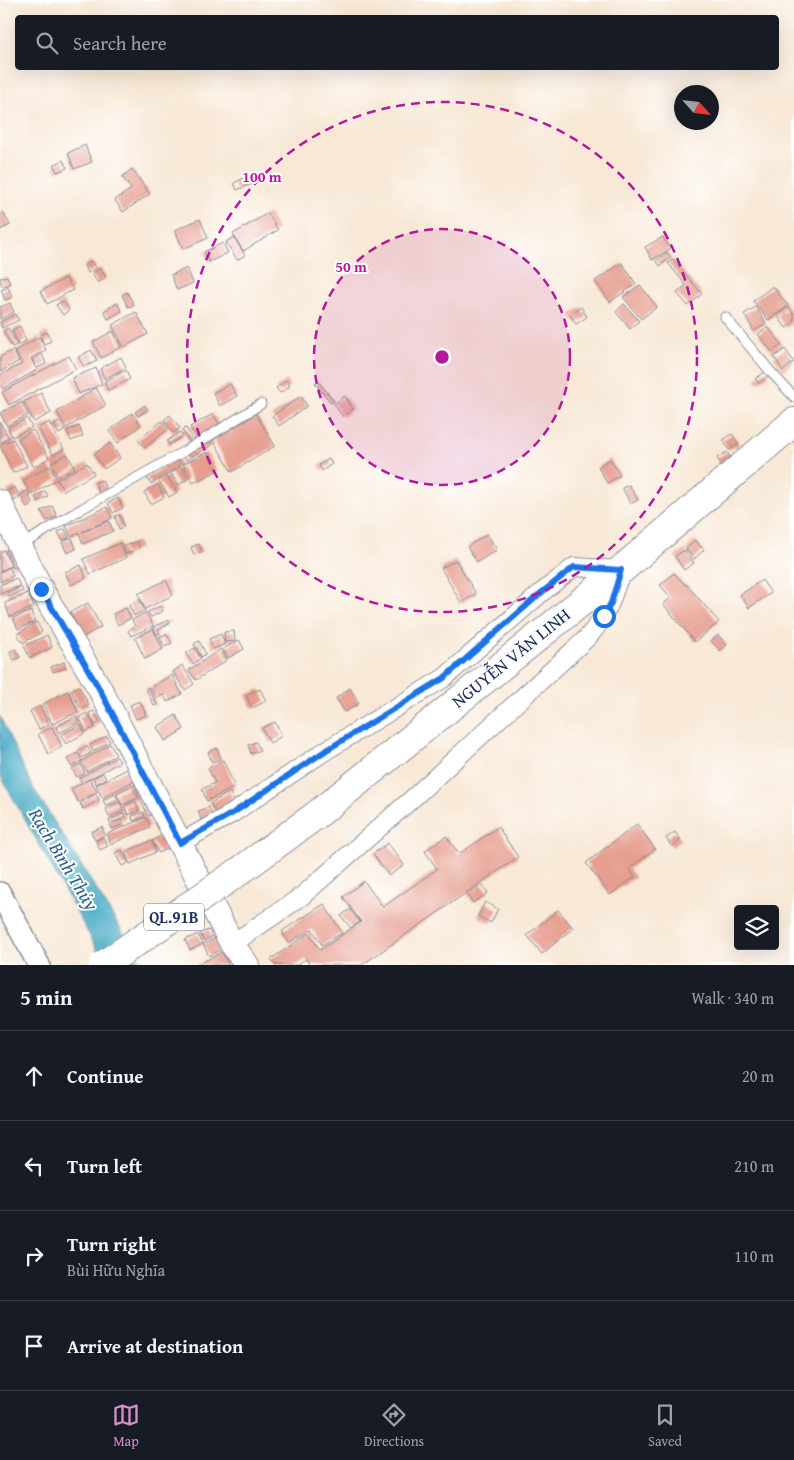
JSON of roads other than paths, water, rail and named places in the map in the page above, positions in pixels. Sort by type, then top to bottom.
[{"type":"highway","name":"NGUYỄN VĂN LINH","points":[[103,965],[244,868],[312,818],[621,570],[794,422]]},
{"type":"main road","points":[[0,502],[41,589],[100,690],[232,944],[247,965]]},
{"type":"street","points":[[180,843],[233,813],[325,751],[444,678],[541,593],[574,567],[621,570],[611,603],[597,627],[587,638],[413,798],[302,896],[232,944]]},
{"type":"street","points":[[0,894],[39,965]]},
{"type":"lane","points":[[724,317],[770,372],[794,397]]},
{"type":"lane","points":[[20,546],[188,449],[260,404]]},
{"type":"water","name":"Rạch Bình Thủy","points":[[0,716],[31,784],[143,965],[106,965],[0,775]]}]
